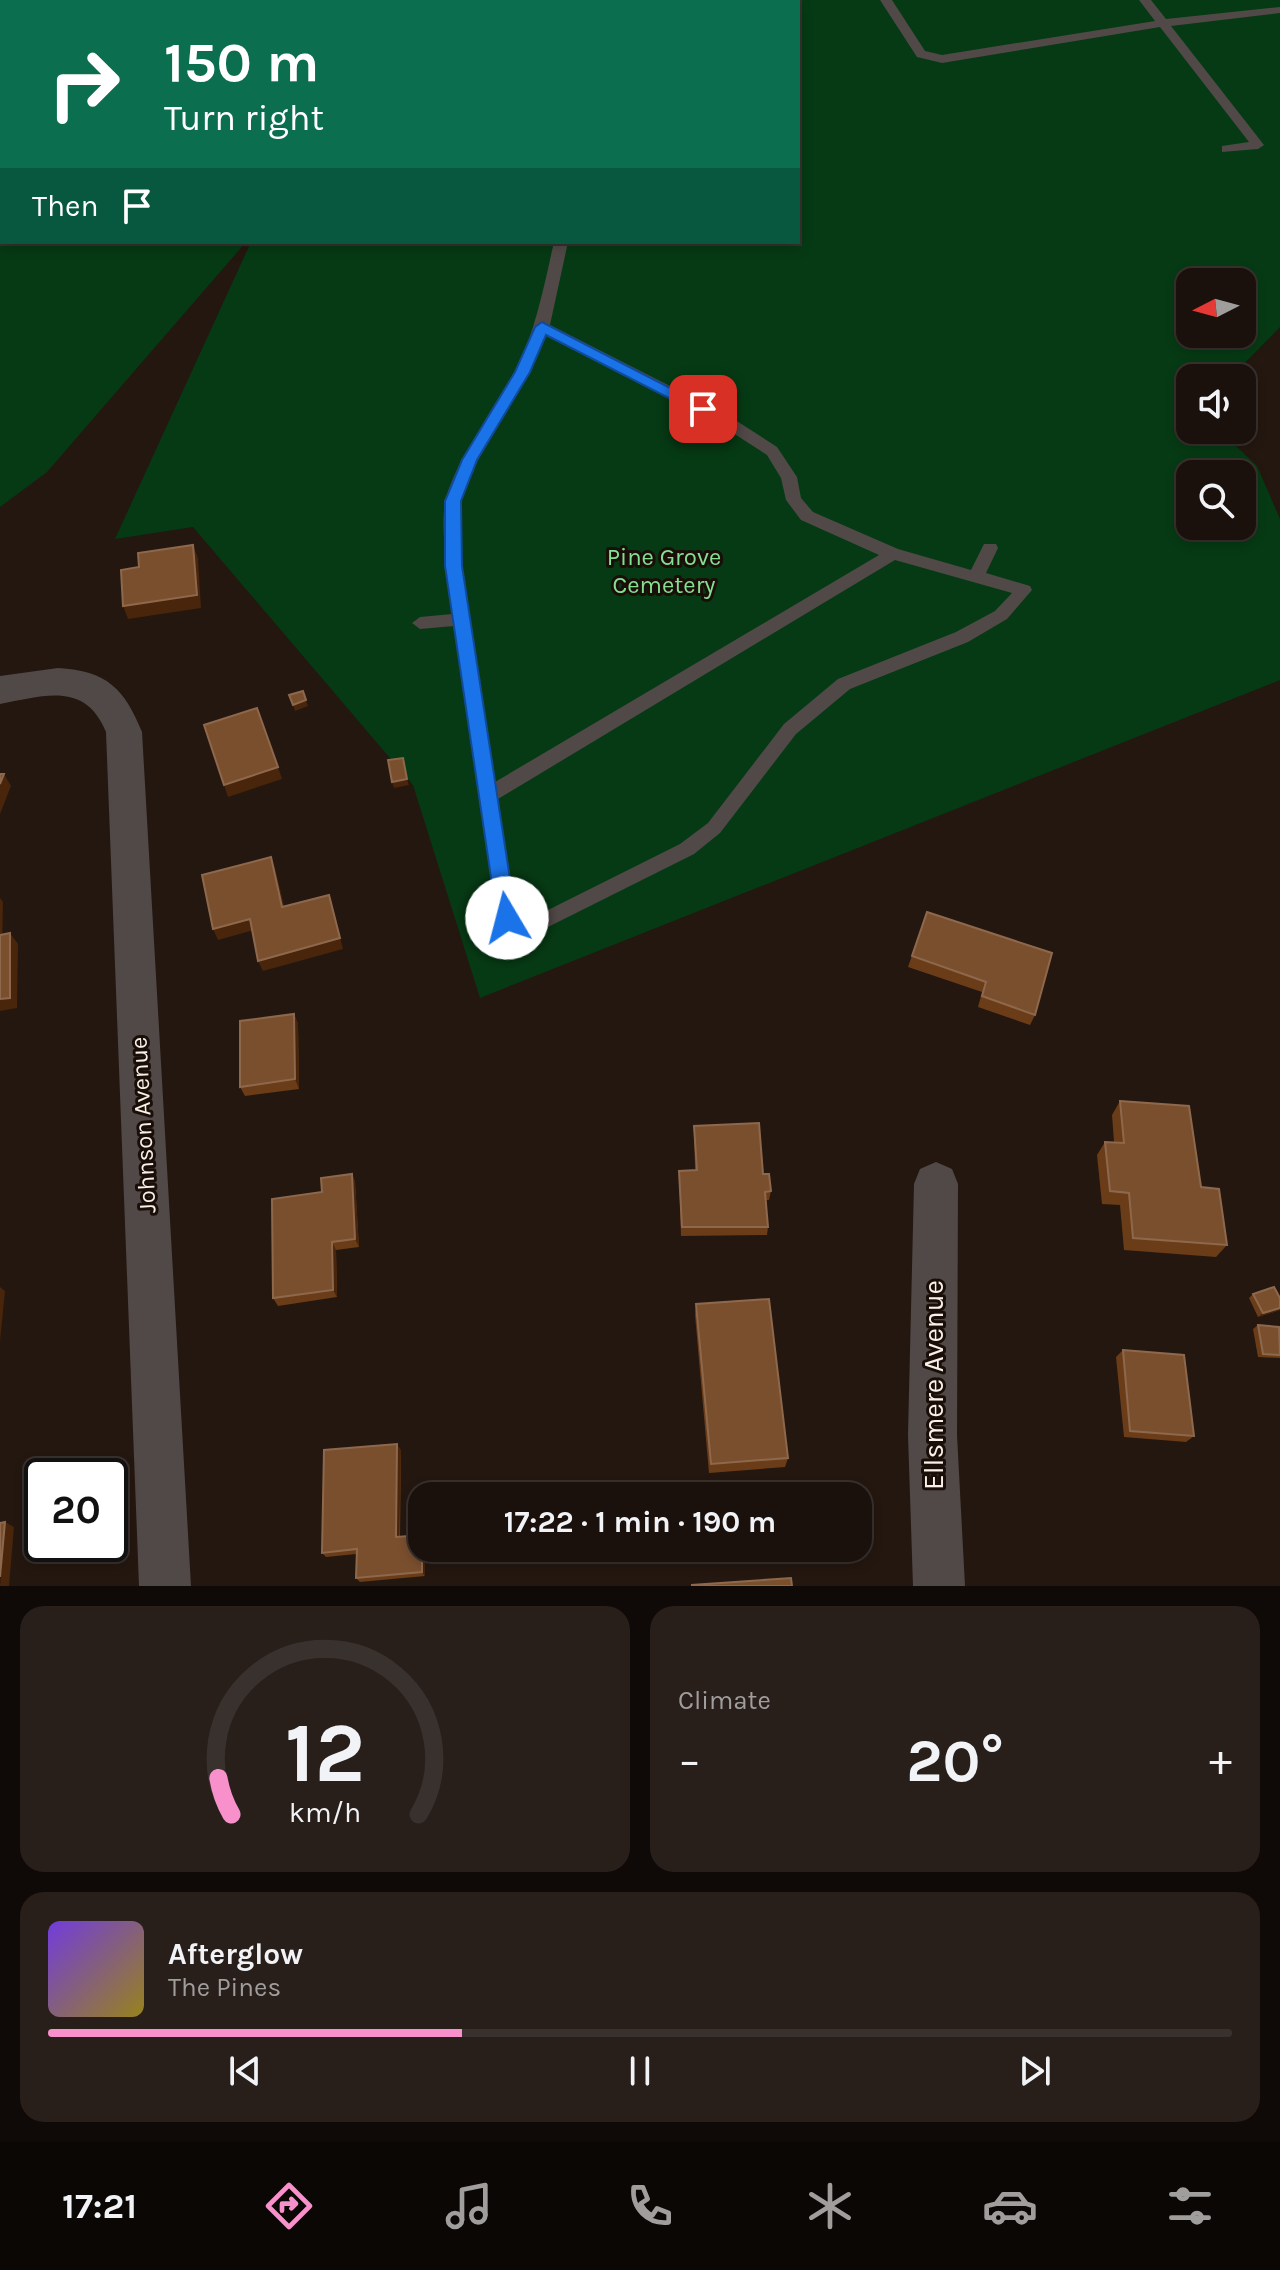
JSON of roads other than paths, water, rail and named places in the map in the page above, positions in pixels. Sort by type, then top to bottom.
[{"type":"street","name":"Johnson Avenue","points":[[0,690],[50,682],[82,684],[110,701],[124,732],[165,1586]]},
{"type":"street","name":"Ellsmere Avenue","points":[[936,1184],[931,1371],[932,1501],[939,1586]]},
{"type":"lane","points":[[886,0],[921,54],[942,59],[1164,23],[1280,10]]},
{"type":"lane","points":[[1145,0],[1258,145],[1227,149]]},
{"type":"lane","points":[[542,327],[724,420],[772,451],[789,477],[794,500],[807,516],[893,554],[1024,590],[1001,615],[962,637],[844,684],[790,729],[714,828],[687,849],[530,928],[507,918],[454,566],[453,501],[470,460],[523,372],[542,327],[561,244]]},
{"type":"lane","points":[[976,577],[990,548]]},
{"type":"lane","points":[[489,795],[893,554]]},
{"type":"lane","points":[[420,623],[461,619]]},
{"type":"park label","name":"Pine Grove Cemetery","points":[[664,571]]}]
